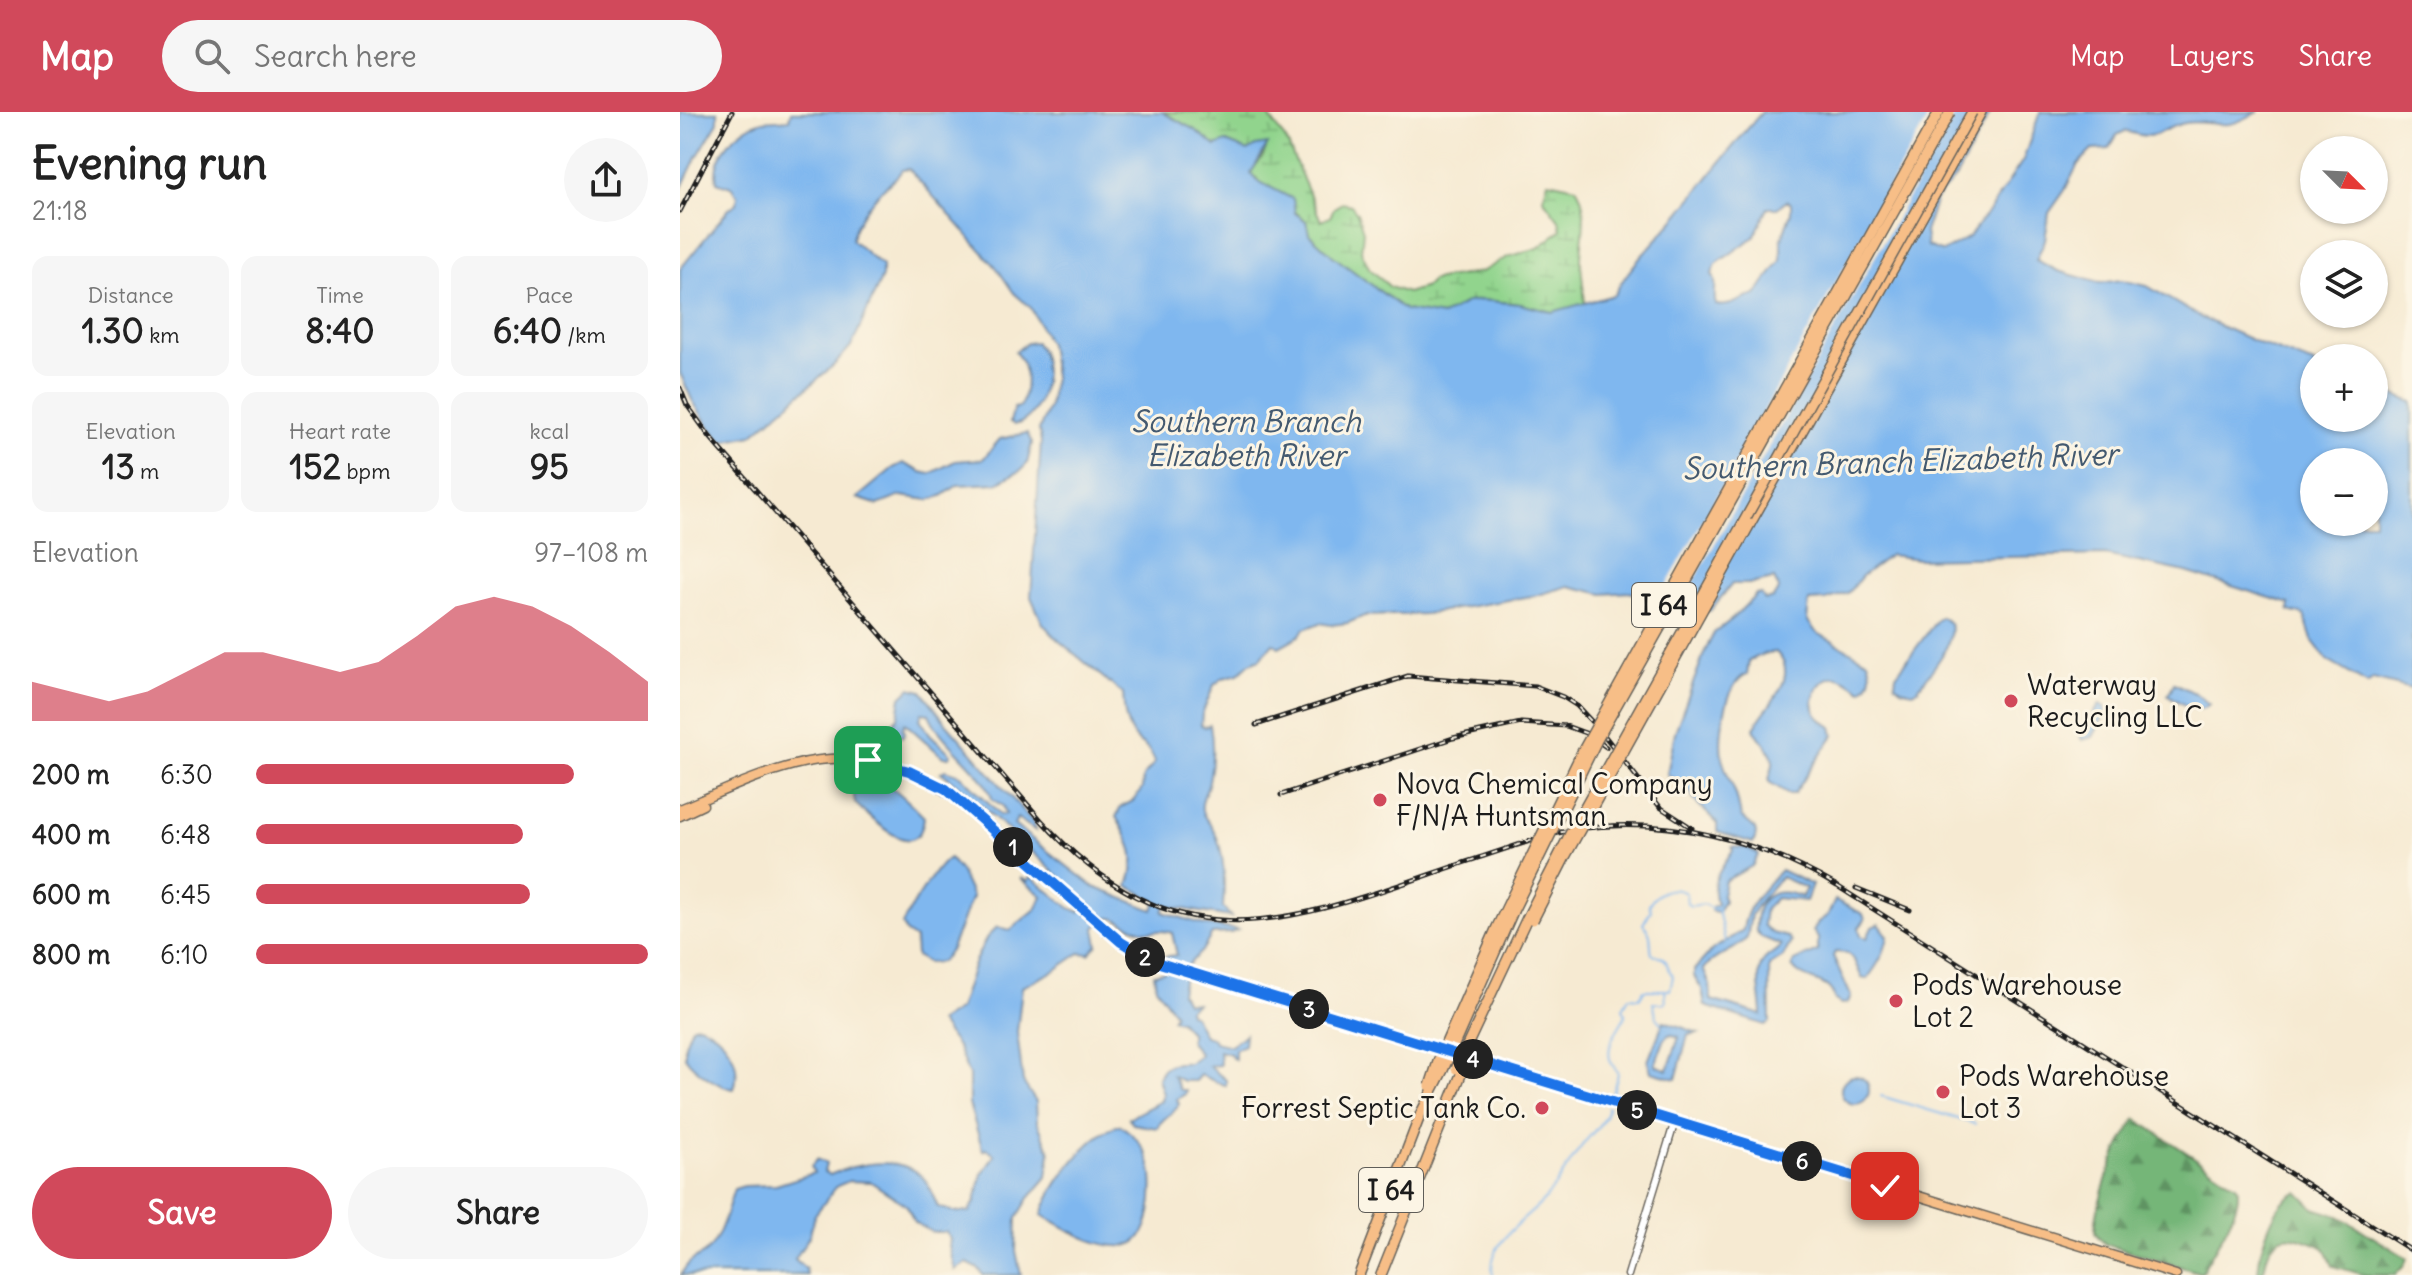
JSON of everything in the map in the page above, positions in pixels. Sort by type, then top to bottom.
[{"type":"highway","name":"I 64","points":[[1360,1271],[1439,1059],[1527,862],[1581,754],[1939,112]]},
{"type":"highway","points":[[1421,1113],[1520,895],[1597,740],[1950,112]]},
{"type":"highway","points":[[1459,1070],[1521,930],[1580,814],[1972,112]]},
{"type":"highway","name":"I 64","points":[[1381,1275],[1459,1070],[1566,855],[1981,112]]},
{"type":"main road","points":[[680,809],[792,765],[826,759],[868,760],[909,771],[946,789],[965,803],[1131,950],[1153,961],[2176,1275]]},
{"type":"main road","points":[[680,816],[736,787]]},
{"type":"street","points":[[1628,1275],[1675,1121]]},
{"type":"green space","points":[[1162,112],[1266,112],[1287,142],[1321,221],[1330,217],[1334,208],[1342,203],[1351,205],[1363,231],[1361,251],[1369,268],[1390,287],[1407,293],[1426,287],[1433,280],[1481,272],[1508,257],[1538,248],[1561,230],[1559,220],[1543,198],[1548,181],[1576,187],[1584,215],[1581,264],[1585,304],[1552,312],[1520,304],[1481,300],[1468,302],[1442,316],[1405,310],[1333,256],[1309,234],[1306,221],[1250,173],[1267,145],[1248,151],[1227,142],[1216,146]]},
{"type":"green space","points":[[2136,1119],[2237,1186],[2232,1218],[2201,1273],[2105,1244],[2095,1233],[2108,1174]]},
{"type":"green space","points":[[2298,1192],[2314,1208],[2339,1216],[2407,1258],[2404,1266],[2395,1275],[2365,1275],[2333,1266],[2325,1248],[2301,1238],[2285,1237],[2272,1245],[2262,1274],[2258,1271],[2259,1261],[2269,1226],[2281,1204]]},
{"type":"water","points":[[680,112],[718,112],[718,122],[680,191]]},
{"type":"water","name":"Southern Branch Elizabeth River","points":[[791,112],[1162,112],[1216,146],[1226,142],[1248,151],[1268,144],[1251,173],[1256,180],[1293,199],[1295,213],[1306,221],[1309,234],[1405,310],[1442,316],[1468,302],[1481,300],[1520,304],[1552,312],[1614,295],[1636,262],[1762,112],[1991,112],[1956,177],[1936,199],[1925,232],[1927,246],[1943,252],[1969,237],[1991,208],[2023,160],[2040,112],[2259,112],[2233,123],[2185,123],[2145,136],[2125,131],[2117,135],[2109,149],[2092,150],[2078,164],[2049,213],[2045,240],[2036,260],[2058,271],[2100,283],[2121,280],[2147,286],[2202,318],[2300,359],[2300,432],[2388,432],[2388,393],[2412,402],[2412,689],[2373,679],[2368,684],[2328,661],[2312,640],[2304,615],[2289,611],[2290,604],[2186,572],[2105,555],[1918,559],[1890,555],[1862,576],[1848,593],[1826,600],[1809,601],[1807,620],[1816,632],[1868,661],[1871,677],[1862,690],[1838,677],[1827,679],[1818,686],[1813,703],[1815,711],[1832,727],[1834,735],[1794,794],[1769,782],[1773,758],[1754,728],[1784,681],[1783,662],[1776,652],[1749,661],[1747,674],[1733,688],[1725,710],[1722,756],[1741,817],[1755,831],[1753,843],[1717,832],[1717,823],[1694,800],[1691,792],[1667,774],[1675,732],[1714,633],[1756,595],[1761,594],[1765,600],[1773,598],[1779,589],[1774,579],[1732,584],[1710,611],[1678,606],[1629,592],[1603,594],[1569,586],[1538,595],[1425,614],[1364,616],[1348,623],[1320,623],[1304,629],[1299,636],[1279,647],[1273,643],[1260,659],[1238,674],[1223,678],[1214,685],[1202,714],[1201,725],[1210,725],[1212,753],[1202,811],[1219,845],[1224,877],[1223,907],[1231,917],[1165,906],[1163,912],[1205,925],[1238,930],[1212,934],[1202,951],[1185,968],[1181,993],[1186,1002],[1196,1003],[1188,1009],[1204,1036],[1231,1046],[1245,1034],[1244,1045],[1235,1050],[1235,1059],[1231,1054],[1219,1051],[1220,1065],[1209,1066],[1226,1080],[1226,1086],[1200,1075],[1195,1081],[1183,1081],[1173,1076],[1180,1090],[1186,1090],[1177,1099],[1177,1107],[1157,1128],[1133,1124],[1129,1118],[1161,1101],[1163,1094],[1158,1078],[1163,1069],[1174,1063],[1189,1063],[1200,1054],[1190,1042],[1190,1032],[1180,1021],[1172,1019],[1175,1014],[1156,987],[1154,974],[1166,971],[1160,965],[1164,957],[1177,955],[1172,933],[1143,931],[1106,918],[1095,928],[1098,945],[1089,954],[1080,953],[1022,987],[1017,1032],[1023,1082],[1036,1102],[1037,1122],[1050,1151],[1047,1177],[1017,1218],[1016,1251],[1021,1275],[983,1275],[967,1263],[955,1270],[946,1232],[932,1232],[914,1222],[907,1206],[871,1182],[849,1181],[837,1186],[814,1216],[810,1235],[795,1259],[806,1269],[807,1275],[681,1275],[717,1238],[734,1189],[776,1185],[814,1173],[811,1166],[817,1159],[826,1164],[824,1172],[830,1175],[867,1164],[895,1164],[919,1174],[927,1183],[938,1207],[953,1212],[969,1212],[975,1202],[982,1174],[995,1155],[986,1149],[983,1151],[969,1104],[969,1075],[958,1048],[939,1022],[959,1009],[975,961],[987,937],[997,927],[1010,930],[1037,908],[1042,896],[1020,878],[1027,881],[1031,877],[1079,912],[1085,906],[1077,893],[941,772],[946,770],[961,775],[1001,815],[1006,814],[1003,806],[992,799],[982,780],[943,736],[929,714],[922,713],[920,719],[930,734],[951,754],[950,757],[943,757],[905,723],[902,737],[890,726],[898,717],[901,697],[910,688],[922,691],[1033,822],[1036,831],[1017,818],[1014,825],[1094,887],[1153,910],[1156,901],[1128,886],[1133,866],[1132,850],[1116,817],[1121,807],[1133,801],[1142,789],[1143,777],[1155,762],[1129,728],[1123,694],[1058,640],[1043,624],[1031,597],[1041,442],[1039,430],[1049,407],[1054,377],[1049,344],[1031,308],[1014,293],[996,267],[909,169],[902,170],[878,194],[855,227],[852,240],[882,266],[882,277],[852,345],[835,364],[752,435],[722,441],[692,400],[680,373],[680,269],[737,203],[738,196],[731,187],[717,182],[716,172],[722,153],[736,136],[763,121],[789,119]],"holes":[[[1787,201],[1791,204],[1781,241],[1781,260],[1756,295],[1727,305],[1716,305],[1712,274],[1716,264],[1754,237],[1768,208],[1777,208]]]},
{"type":"water","points":[[1035,342],[1044,363],[1043,388],[1033,412],[1015,425],[1010,422],[1014,408],[1020,407],[1023,400],[1026,378],[1023,364],[1015,352],[1027,343]]},
{"type":"water","points":[[1027,433],[1032,443],[1027,464],[997,483],[958,485],[942,496],[928,500],[901,496],[878,505],[857,498],[903,463],[930,474],[955,461],[983,459],[1000,439]]},
{"type":"water","points":[[1941,617],[1950,623],[1946,649],[1918,689],[1912,692],[1901,689],[1895,684],[1896,675]]},
{"type":"water","points":[[2174,683],[2209,704],[2194,709],[2168,695]]},
{"type":"water","points":[[2100,704],[2106,712],[2093,737],[2082,740],[2080,736]]},
{"type":"water","points":[[869,778],[892,788],[924,817],[920,832],[913,838],[894,835],[855,803],[853,788],[856,782]]},
{"type":"water","points":[[1732,847],[1747,848],[1759,854],[1752,866],[1725,881],[1724,901],[1718,912],[1711,911],[1717,904],[1715,883],[1733,851]]},
{"type":"water","points":[[949,858],[960,871],[972,897],[950,951],[941,962],[928,963],[916,956],[915,939],[906,933],[902,925],[931,878]]},
{"type":"water","points":[[1781,870],[1812,885],[1806,901],[1776,898],[1765,909],[1763,925],[1772,933],[1788,937],[1791,942],[1783,957],[1769,966],[1770,1022],[1765,1025],[1705,1006],[1694,970],[1712,950],[1743,930],[1752,905]],"holes":[[[1781,877],[1806,888],[1802,897],[1782,893],[1767,897],[1758,910],[1756,931],[1761,937],[1781,945],[1764,960],[1760,969],[1762,1015],[1711,1000],[1710,985],[1703,969],[1747,938],[1751,915],[1760,901]]]},
{"type":"water","points":[[1835,900],[1863,914],[1865,920],[1859,928],[1861,936],[1867,938],[1872,927],[1879,924],[1888,936],[1880,959],[1867,979],[1862,978],[1854,960],[1847,953],[1835,952],[1833,956],[1851,996],[1848,1003],[1841,1004],[1828,987],[1803,976],[1792,966],[1794,961],[1818,951],[1818,938],[1813,931],[1818,922],[1828,915]]},
{"type":"water","points":[[1664,1021],[1698,1033],[1688,1035],[1676,1079],[1651,1072],[1648,1061]],"holes":[[[1670,1034],[1679,1037],[1668,1070],[1655,1065],[1665,1038]]]},
{"type":"water","points":[[699,1025],[717,1035],[730,1050],[736,1069],[734,1089],[707,1077],[685,1057],[685,1044],[692,1026]]},
{"type":"water","points":[[1855,1076],[1865,1080],[1869,1090],[1865,1100],[1855,1104],[1845,1100],[1841,1090],[1845,1080]]},
{"type":"water","points":[[1120,1125],[1145,1152],[1153,1186],[1147,1225],[1141,1236],[1134,1243],[1113,1246],[1091,1240],[1042,1215],[1062,1175],[1084,1149],[1108,1130]]},
{"type":"pier","points":[[1931,112],[1956,112],[1678,610],[1656,604]]},
{"type":"waterway","points":[[1612,1094],[1618,1074],[1609,1050],[1626,1015],[1623,1008],[1629,997],[1640,998],[1644,990],[1670,990],[1673,976],[1665,960],[1652,954],[1650,935],[1643,924],[1651,910],[1649,905],[1660,893],[1675,890],[1686,893],[1687,904],[1703,904],[1713,909]]},
{"type":"waterway","points":[[1718,910],[1725,941]]},
{"type":"waterway","points":[[1662,1023],[1657,1018],[1653,1003],[1666,1003],[1665,990]]},
{"type":"waterway","points":[[1881,1096],[1975,1124]]},
{"type":"waterway","points":[[1493,1275],[1492,1263],[1502,1241],[1546,1198],[1601,1123],[1608,1107]]},
{"type":"railway","points":[[680,211],[732,112]]},
{"type":"railway","points":[[680,388],[687,405],[710,437],[1041,820],[1094,870],[1146,901],[1197,917],[1248,920],[1301,913],[1357,899],[1527,842],[1576,829],[1610,826],[1678,829],[1745,844],[1837,886],[2412,1251]]},
{"type":"railway","points":[[1256,725],[1408,676],[1535,686],[1577,706],[1604,735],[1660,807],[1692,828]]},
{"type":"railway","points":[[1281,795],[1453,738],[1521,723],[1566,726],[1588,734],[1606,747]]},
{"type":"railway","points":[[1856,888],[1910,910]]},
{"type":"place","name":"Waterway Recycling LLC","points":[[2011,701]]},
{"type":"place","name":"Nova Chemical Company F/N/A Huntsman","points":[[1380,800]]},
{"type":"place","name":"Pods Warehouse Lot 2","points":[[1896,1001]]},
{"type":"place","name":"Pods Warehouse Lot 3","points":[[1943,1092]]},
{"type":"place","name":"Forrest Septic Tank Co.","points":[[1542,1108]]},
{"type":"route","points":[[868,760],[896,766],[946,789],[1121,942],[1153,961],[1885,1186]]}]
